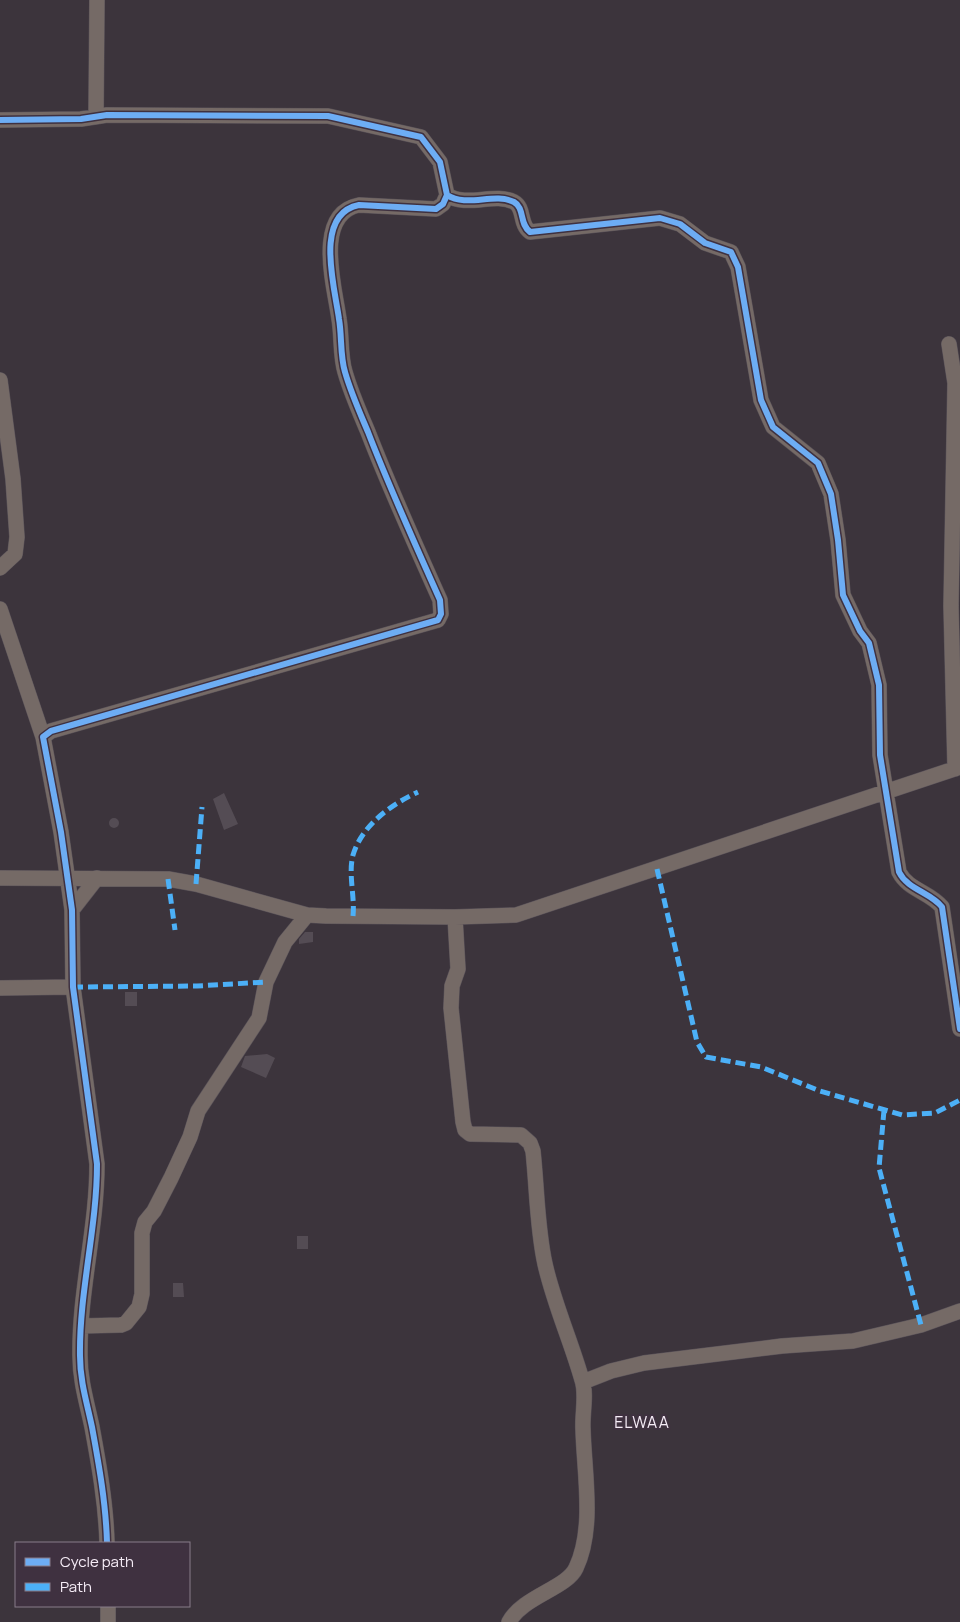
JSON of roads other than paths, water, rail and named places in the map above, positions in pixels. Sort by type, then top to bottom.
[{"type":"street","points":[[96,117],[97,0]]},
{"type":"street","points":[[0,120],[96,117],[328,116],[403,131],[422,137],[440,162],[447,195],[444,204],[436,209],[359,205],[350,207],[342,212],[337,221],[330,250],[330,268],[339,318],[344,370],[384,472],[440,600],[441,614],[438,620],[51,731],[43,737]]},
{"type":"street","points":[[447,195],[461,200],[504,199],[516,203],[519,207],[522,223],[530,232],[660,218],[680,224],[705,243],[731,252],[735,258],[761,400],[767,417],[785,439],[818,464],[831,494],[838,540],[843,595],[860,631],[869,643],[880,685],[880,755],[885,779],[884,793],[897,851],[899,872],[903,880],[934,898],[942,907],[960,1029]]},
{"type":"street","points":[[0,878],[68,880],[97,878],[160,879],[185,881],[307,915],[455,917],[516,915],[545,907],[958,768],[952,606],[955,383],[949,344]]},
{"type":"street","points":[[0,380],[13,479],[17,537],[15,554],[0,568]]},
{"type":"street","points":[[0,609],[43,737],[72,910],[73,987],[97,1164],[97,1192],[81,1326],[80,1357],[84,1398],[104,1493],[107,1542]]},
{"type":"street","points":[[72,910],[97,878]]},
{"type":"street","points":[[81,1326],[121,1325],[126,1323],[139,1307],[142,1294],[142,1234],[145,1222],[154,1211],[171,1178],[190,1137],[198,1111],[259,1018],[266,982],[285,942],[307,915]]},
{"type":"street","points":[[455,917],[458,969],[452,986],[451,1008],[465,1130],[470,1134],[521,1135],[530,1143],[533,1151],[545,1265],[566,1337],[583,1382],[583,1428],[587,1496],[581,1555],[575,1571],[566,1580],[519,1609],[509,1622]]},
{"type":"street","points":[[0,988],[73,987]]},
{"type":"street","points":[[583,1382],[611,1371],[644,1363],[782,1346],[853,1341],[927,1323],[960,1311]]},
{"type":"street","points":[[108,1607],[108,1622]]},
{"type":"district","name":"ELWAA","points":[[642,1422]]}]
